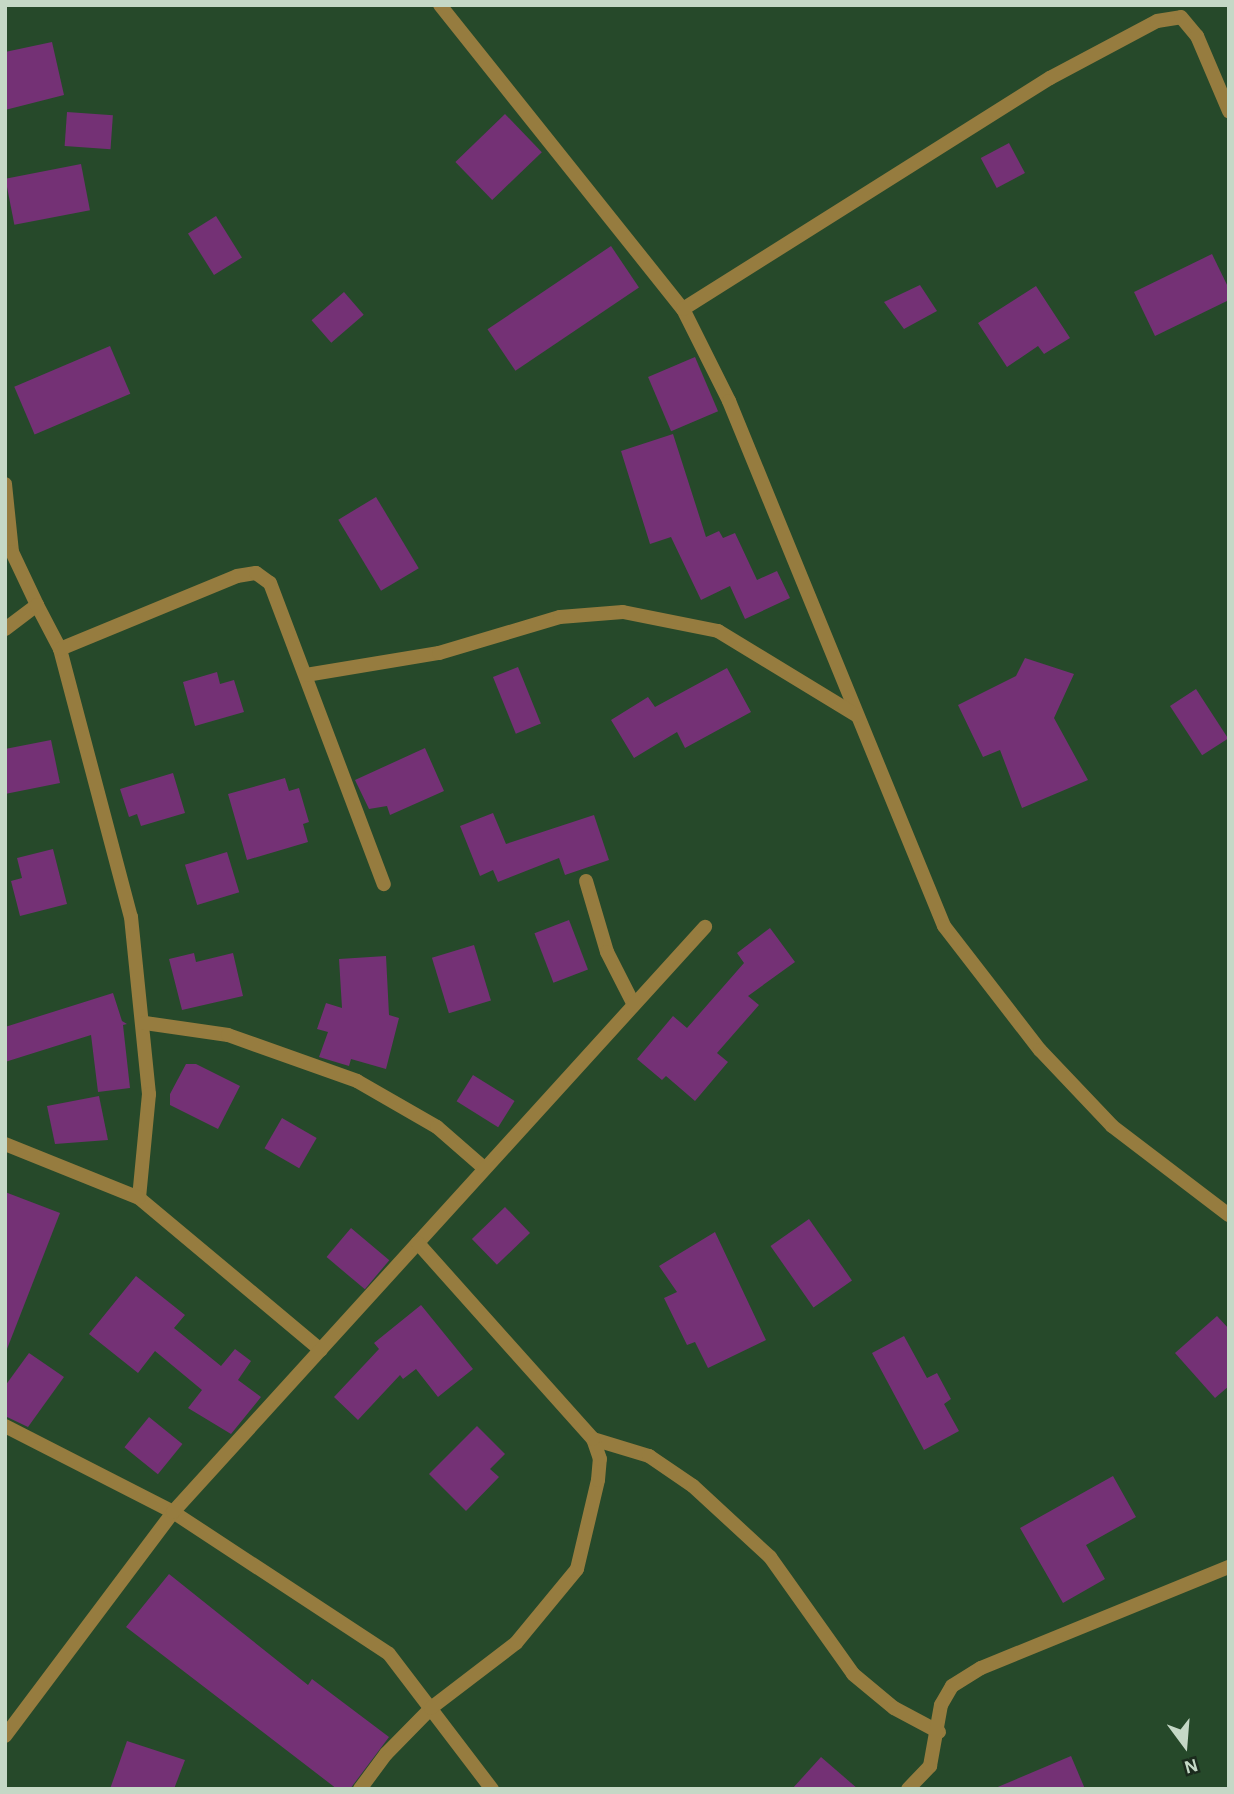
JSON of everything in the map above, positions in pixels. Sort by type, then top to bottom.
[{"type":"street","points":[[440,5],[683,309],[729,401],[944,926],[971,966],[1040,1050],[1112,1126],[1229,1215]]},
{"type":"street","points":[[683,309],[1062,71],[1180,11],[1197,36],[1229,111]]},
{"type":"street","points":[[5,484],[12,552],[60,649],[131,917],[145,1023],[149,1094],[139,1198]]},
{"type":"street","points":[[60,649],[237,576],[256,573],[270,583],[384,884]]},
{"type":"street","points":[[5,629],[37,605]]},
{"type":"street","points":[[306,675],[439,653],[560,617],[623,612],[718,631],[856,715]]},
{"type":"street","points":[[586,881],[607,952],[634,1004]]},
{"type":"street","points":[[5,1736],[173,1512],[705,927]]},
{"type":"street","points":[[145,1023],[228,1035],[357,1081],[437,1126],[484,1168]]},
{"type":"street","points":[[5,1144],[139,1198],[321,1350]]},
{"type":"street","points":[[360,1789],[386,1754],[431,1708],[516,1643],[578,1569],[598,1480],[600,1459],[593,1440],[418,1243]]},
{"type":"street","points":[[5,1426],[173,1512],[389,1654],[492,1789]]},
{"type":"street","points":[[593,1440],[649,1456],[693,1486],[770,1557],[853,1674],[894,1708],[939,1732]]},
{"type":"street","points":[[908,1789],[929,1766],[939,1732],[941,1705],[952,1686],[981,1668],[1229,1567]]},
{"type":"building","points":[[52,42],[64,95],[5,110],[5,52]]},
{"type":"building","points":[[67,112],[113,115],[111,149],[65,146]]},
{"type":"building","points":[[505,114],[542,152],[492,200],[455,162]]},
{"type":"building","points":[[1009,143],[1025,173],[997,188],[981,158]]},
{"type":"building","points":[[81,164],[90,210],[14,225],[5,179]]},
{"type":"building","points":[[216,216],[242,258],[214,275],[188,233]]},
{"type":"building","points":[[611,246],[639,287],[515,371],[487,329]]},
{"type":"building","points":[[1212,254],[1229,289],[1229,300],[1155,336],[1134,292]]},
{"type":"building","points":[[920,285],[937,311],[904,329],[884,302]]},
{"type":"building","points":[[1036,286],[1070,338],[1044,354],[1038,346],[1007,367],[978,323]]},
{"type":"building","points":[[344,292],[364,315],[331,343],[312,320]]},
{"type":"building","points":[[110,346],[130,394],[35,435],[14,387]]},
{"type":"building","points":[[695,357],[718,411],[671,431],[648,377]]},
{"type":"building","points":[[673,434],[706,537],[719,531],[723,538],[735,533],[757,580],[777,571],[790,598],[745,619],[730,586],[701,600],[671,537],[650,544],[621,451]]},
{"type":"building","points":[[376,497],[419,568],[381,591],[338,520]]},
{"type":"building","points":[[1025,658],[1074,674],[1054,718],[1088,780],[1022,808],[1000,750],[983,757],[958,705],[1016,676]]},
{"type":"building","points":[[518,667],[541,724],[516,734],[493,677]]},
{"type":"building","points":[[727,668],[751,712],[685,748],[677,732],[634,758],[611,720],[648,697],[655,707]]},
{"type":"building","points":[[217,672],[220,684],[234,680],[244,712],[195,726],[183,682]]},
{"type":"building","points":[[1196,689],[1228,738],[1202,755],[1170,706]]},
{"type":"building","points":[[51,740],[60,783],[5,794],[5,749]]},
{"type":"building","points":[[425,748],[444,791],[390,815],[387,806],[369,809],[355,780]]},
{"type":"building","points":[[173,773],[185,813],[141,826],[137,814],[129,817],[120,789]]},
{"type":"building","points":[[285,778],[289,791],[299,788],[309,822],[303,824],[308,842],[247,860],[228,794]]},
{"type":"building","points":[[493,813],[506,844],[594,815],[609,860],[565,875],[559,858],[498,882],[493,870],[480,876],[460,826]]},
{"type":"building","points":[[53,849],[67,904],[20,916],[11,881],[22,878],[17,858]]},
{"type":"building","points":[[227,852],[239,892],[197,905],[185,865]]},
{"type":"building","points":[[569,920],[588,969],[553,983],[534,933]]},
{"type":"building","points":[[770,928],[795,962],[748,996],[759,1005],[717,1053],[728,1062],[695,1101],[666,1076],[662,1080],[637,1059],[673,1016],[687,1028],[744,963],[737,953]]},
{"type":"building","points":[[474,945],[491,1000],[449,1013],[432,958]]},
{"type":"building","points":[[194,953],[196,962],[233,953],[243,996],[182,1010],[169,959]]},
{"type":"building","points":[[386,956],[389,1015],[399,1018],[386,1069],[351,1059],[349,1066],[319,1057],[328,1032],[317,1029],[326,1003],[342,1008],[339,959]]},
{"type":"building","points":[[113,993],[122,1021],[127,1024],[123,1025],[130,1088],[98,1092],[91,1035],[5,1062],[5,1027]]},
{"type":"building","points":[[186,1064],[196,1064],[240,1086],[218,1129],[170,1105],[170,1094]]},
{"type":"building","points":[[473,1075],[515,1101],[498,1127],[457,1101]]},
{"type":"building","points":[[99,1096],[108,1140],[55,1144],[47,1106]]},
{"type":"building","points":[[282,1118],[317,1138],[299,1168],[264,1148]]},
{"type":"building","points":[[5,1192],[60,1213],[7,1349],[5,1348]]},
{"type":"building","points":[[505,1207],[530,1233],[497,1265],[472,1239]]},
{"type":"building","points":[[809,1219],[852,1280],[814,1307],[770,1246]]},
{"type":"building","points":[[351,1228],[389,1260],[365,1289],[327,1257]]},
{"type":"building","points":[[715,1232],[766,1340],[708,1368],[695,1342],[687,1345],[664,1298],[677,1292],[659,1266]]},
{"type":"building","points":[[136,1276],[185,1315],[174,1328],[221,1366],[235,1349],[251,1361],[238,1380],[261,1397],[231,1434],[188,1408],[202,1390],[155,1351],[138,1373],[89,1334]]},
{"type":"building","points":[[421,1305],[473,1369],[438,1397],[416,1369],[403,1379],[400,1375],[358,1420],[334,1397],[379,1349],[374,1343]]},
{"type":"building","points":[[1217,1316],[1229,1329],[1229,1386],[1215,1398],[1175,1353]]},
{"type":"building","points":[[904,1336],[927,1378],[937,1373],[951,1399],[944,1404],[959,1431],[924,1450],[872,1353]]},
{"type":"building","points":[[29,1353],[64,1377],[28,1427],[5,1416],[5,1386]]},
{"type":"building","points":[[149,1417],[182,1444],[158,1474],[124,1447]]},
{"type":"building","points":[[477,1426],[505,1454],[490,1469],[499,1477],[466,1511],[429,1474]]},
{"type":"building","points":[[1113,1476],[1136,1517],[1086,1545],[1105,1579],[1063,1603],[1020,1528]]},
{"type":"building","points":[[169,1574],[308,1685],[312,1679],[389,1737],[350,1789],[337,1789],[126,1627]]},
{"type":"building","points":[[127,1741],[185,1760],[174,1789],[110,1789]]},
{"type":"building","points":[[1071,1756],[1085,1789],[993,1789]]},
{"type":"building","points":[[821,1757],[858,1789],[792,1789]]}]
